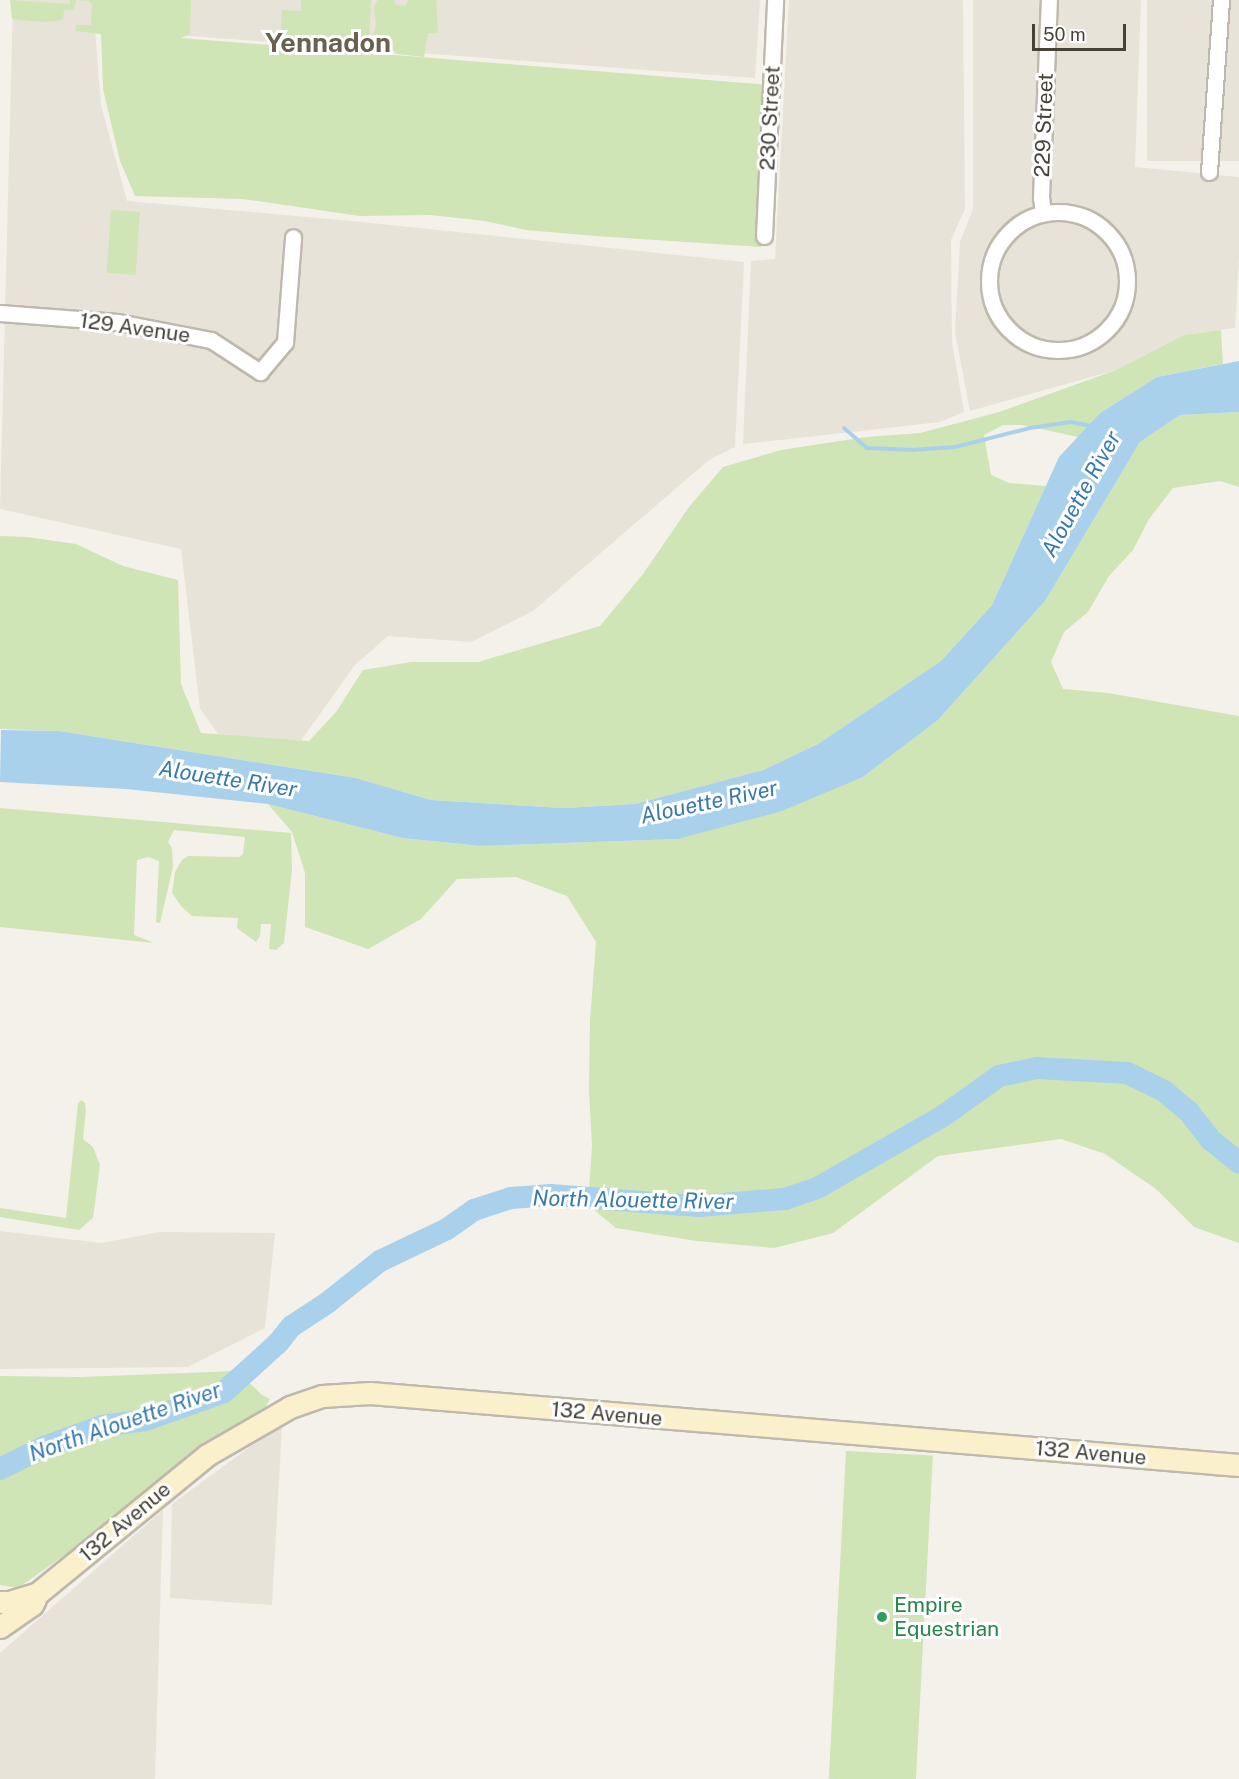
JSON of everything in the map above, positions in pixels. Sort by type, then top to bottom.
[{"type":"main road","name":"132 Avenue","points":[[0,1627],[32,1605],[38,1593],[207,1455],[290,1407],[322,1396],[370,1393],[1239,1465]]},
{"type":"main road","name":"132 Avenue","points":[[0,1602],[38,1593]]},
{"type":"street","name":"230 Street","points":[[764,236],[775,0]]},
{"type":"street","name":"229 Street","points":[[1043,213],[1041,196],[1049,0]]},
{"type":"street","points":[[1209,172],[1221,0]]},
{"type":"street","points":[[1066,212],[1098,224],[1120,250],[1127,272],[1126,294],[1112,325],[1094,340],[1073,348],[1039,347],[1018,337],[1002,321],[992,301],[990,267],[998,246],[1013,228],[1043,213],[1066,212]]},
{"type":"street","name":"129 Avenue","points":[[0,313],[118,322],[211,340],[260,372],[285,342],[293,237]]},
{"type":"shaded area","points":[[13,0],[760,0],[755,78],[95,29],[101,105],[127,201],[362,222],[744,262],[735,447],[709,460],[533,611],[471,642],[388,636],[355,665],[295,749],[226,745],[200,709],[181,549],[0,509]]},
{"type":"shaded area","points":[[789,0],[963,0],[965,209],[951,240],[952,342],[964,412],[940,422],[743,444],[751,261],[775,259]]},
{"type":"shaded area","points":[[973,0],[1141,0],[1135,167],[1239,177],[1239,258],[1235,328],[1184,335],[1116,370],[970,411],[955,332],[960,242],[973,209]]},
{"type":"shaded area","points":[[1147,0],[1239,0],[1239,161],[1147,161]]},
{"type":"shaded area","points":[[0,1231],[101,1243],[160,1232],[275,1233],[265,1328],[188,1367],[0,1369]]},
{"type":"shaded area","points":[[282,1427],[272,1605],[170,1598],[172,1504],[269,1433]]},
{"type":"shaded area","points":[[163,1510],[155,1779],[0,1779],[0,1653]]},
{"type":"green space","points":[[10,0],[70,4],[70,0],[76,0],[74,9],[64,10],[63,18],[59,21],[41,22],[12,19]]},
{"type":"green space","points":[[76,0],[191,0],[190,34],[181,38],[771,85],[764,236],[761,247],[526,230],[485,221],[430,215],[360,216],[243,199],[135,196],[120,161],[103,89],[101,34],[75,31],[76,25],[91,25],[92,5],[89,1]]},
{"type":"green space","points":[[301,0],[371,0],[369,49],[280,43],[282,10],[301,11]]},
{"type":"green space","points":[[378,0],[394,0],[396,5],[406,6],[408,0],[436,0],[438,33],[428,33],[424,57],[396,54],[392,48],[372,43],[376,24],[374,7]]},
{"type":"green space","points":[[111,210],[140,212],[136,275],[107,273]]},
{"type":"green space","points":[[1221,330],[1223,364],[1157,377],[1100,413],[1078,437],[1022,425],[1003,425],[984,435],[991,475],[1009,483],[1046,486],[992,605],[941,661],[818,744],[763,770],[635,804],[564,808],[431,800],[356,778],[59,731],[0,729],[0,536],[27,537],[76,544],[123,566],[178,580],[181,684],[201,733],[309,741],[336,712],[363,670],[411,662],[478,662],[600,626],[643,574],[689,507],[723,467],[781,450],[866,437],[920,433],[999,412],[1116,370],[1184,335]]},
{"type":"green space","points":[[1239,412],[1239,487],[1220,481],[1173,488],[1149,519],[1133,550],[1109,576],[1088,612],[1064,632],[1051,662],[1063,689],[1108,693],[1239,716],[1239,1243],[1194,1227],[1156,1189],[1105,1154],[1061,1139],[938,1156],[833,1233],[774,1248],[696,1241],[616,1228],[588,1205],[592,1146],[589,1091],[590,1021],[596,942],[567,896],[516,877],[457,879],[421,919],[368,949],[305,927],[305,873],[292,832],[268,804],[402,838],[481,846],[677,839],[863,777],[938,720],[1045,601],[1140,442],[1180,415]]},
{"type":"green space","points":[[0,808],[291,833],[292,870],[284,943],[276,950],[269,949],[271,924],[261,924],[260,936],[256,942],[237,928],[238,918],[192,916],[181,906],[172,893],[175,872],[182,860],[188,856],[239,857],[243,854],[245,837],[174,830],[168,842],[172,848],[173,867],[160,923],[156,922],[159,861],[148,857],[137,860],[134,935],[154,943],[0,927]]},
{"type":"green space","points":[[81,1100],[85,1103],[86,1109],[83,1139],[93,1147],[100,1165],[93,1218],[79,1230],[0,1217],[0,1208],[66,1218],[78,1103]]},
{"type":"green space","points":[[237,1371],[262,1395],[270,1399],[264,1410],[200,1449],[90,1537],[18,1588],[0,1585],[0,1376],[80,1377]]},
{"type":"green space","name":"Empire Equestrian","points":[[846,1451],[933,1456],[916,1779],[829,1779]]},
{"type":"water","name":"Alouette River","points":[[1239,361],[1239,412],[1180,415],[1140,442],[1045,601],[938,720],[863,777],[782,811],[678,839],[481,846],[402,838],[268,804],[126,789],[0,782],[1,730],[59,731],[356,778],[431,800],[564,808],[635,804],[763,770],[818,744],[941,661],[992,605],[1059,457],[1100,413],[1157,377]]},
{"type":"waterway","name":"Alouette River","points":[[844,428],[867,448],[912,450],[955,447],[1030,428],[1071,422],[1092,426]]},
{"type":"waterway","name":"North Alouette River","points":[[0,1469],[46,1446],[102,1426],[146,1420],[224,1392],[278,1343],[292,1326],[327,1303],[380,1261],[447,1229],[474,1210],[511,1198],[551,1195],[699,1206],[785,1199],[819,1187],[943,1116],[999,1076],[1037,1068],[1127,1073],[1164,1091],[1189,1112],[1211,1140],[1239,1163]]},
{"type":"place","name":"Empire Equestrian","points":[[882,1617]]},
{"type":"district","name":"Yennadon","points":[[328,43]]}]
